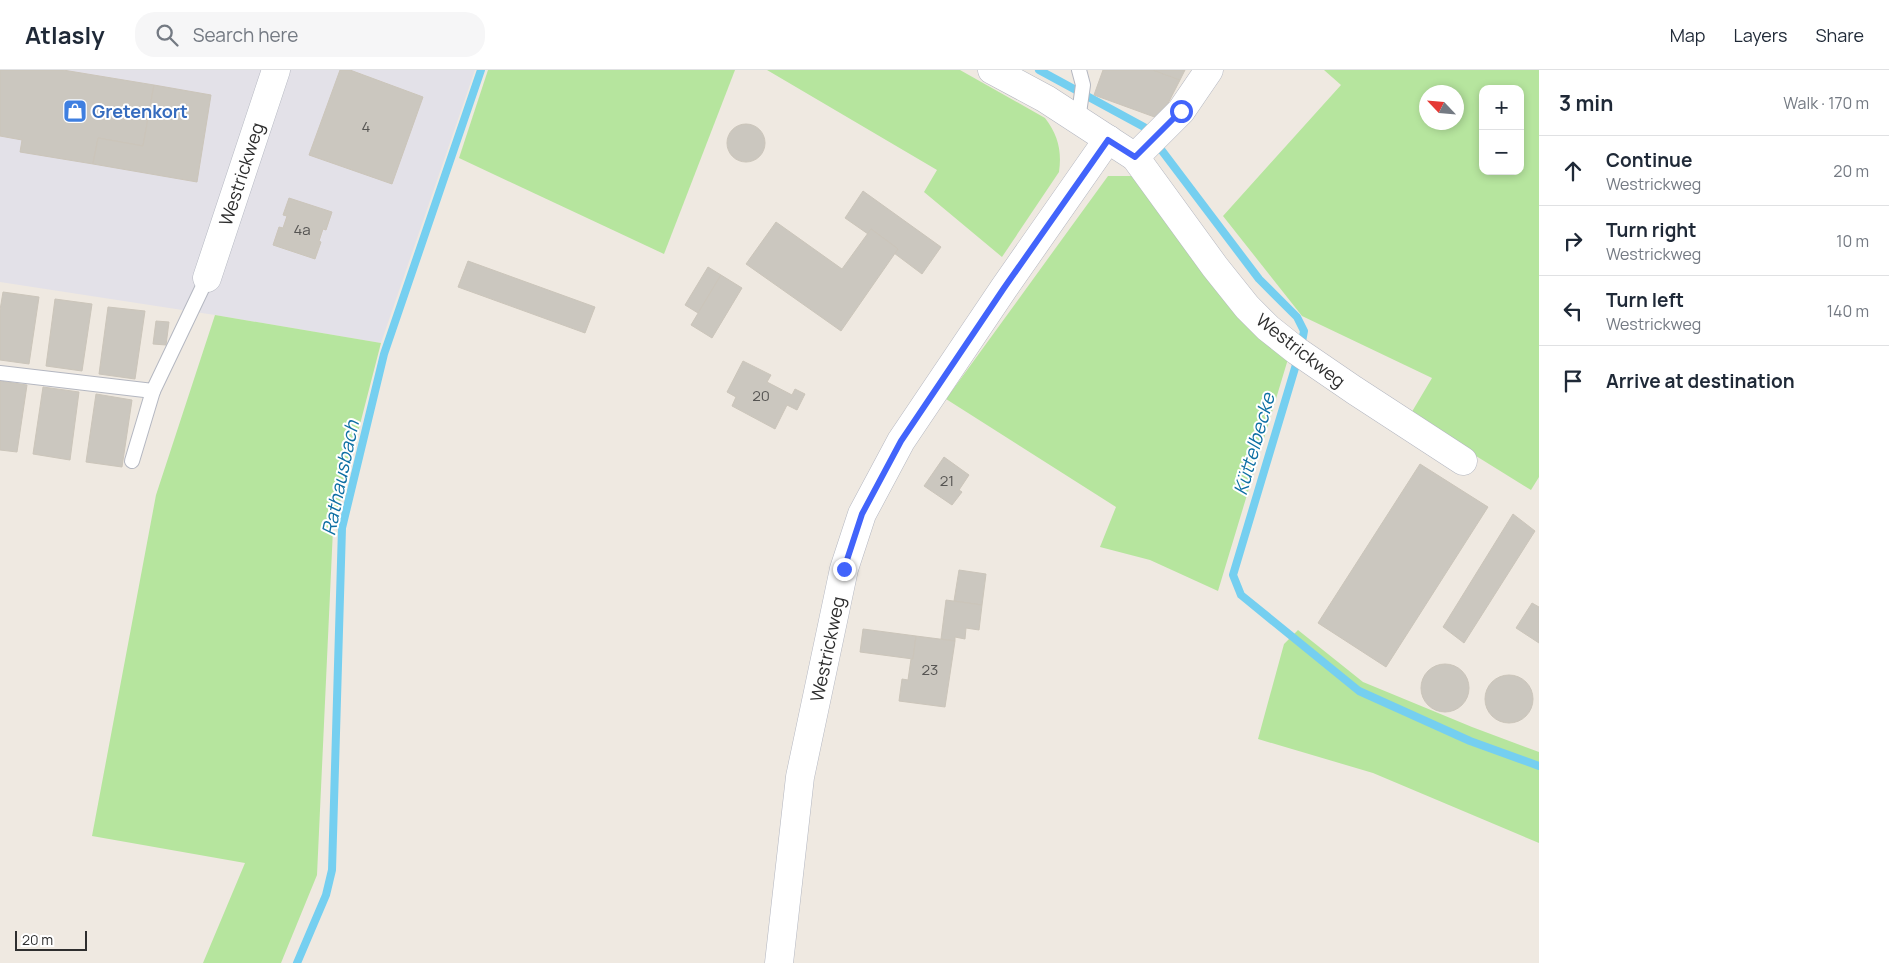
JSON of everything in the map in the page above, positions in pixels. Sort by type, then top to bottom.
[{"type":"street","name":"Westrickweg","points":[[207,278],[276,70]]},
{"type":"street","name":"Westrickweg","points":[[992,70],[1046,99],[1135,157],[1246,307],[1268,328],[1297,351],[1354,390],[1463,461]]},
{"type":"street","points":[[1135,157],[1181,111],[1209,70]]},
{"type":"street","name":"Westrickweg","points":[[779,963],[800,777],[844,569],[862,514],[901,441],[1004,288],[1108,140]]},
{"type":"lane","points":[[1078,120],[1083,85],[1079,70]]},
{"type":"lane","points":[[132,461],[153,391],[207,278]]},
{"type":"lane","points":[[0,373],[153,391]]},
{"type":"shaded area","points":[[0,70],[475,70],[381,343],[0,282]]},
{"type":"green space","points":[[488,70],[735,70],[664,254],[459,158]]},
{"type":"green space","points":[[767,70],[960,70],[1045,118],[1058,144],[1060,157],[1059,172],[1002,257],[924,192],[937,170]]},
{"type":"green space","points":[[1324,70],[1539,70],[1539,477],[1531,490],[1410,415],[1432,378],[1302,316],[1223,216],[1341,85]]},
{"type":"green space","points":[[1108,176],[1134,176],[1288,359],[1218,591],[1150,560],[1100,547],[1116,507],[946,399]]},
{"type":"green space","points":[[215,315],[381,343],[333,529],[317,875],[281,963],[203,963],[245,863],[92,836],[156,495]]},
{"type":"green space","points":[[1298,630],[1363,682],[1472,727],[1539,752],[1539,843],[1373,773],[1258,739],[1284,644]]},
{"type":"building","name":"Gretenkort","points":[[0,70],[63,70],[154,85],[143,146],[98,138],[93,164],[20,152],[22,140],[0,136]]},
{"type":"building","points":[[340,70],[350,70],[423,97],[392,184],[309,155]]},
{"type":"building","points":[[1103,70],[1153,70],[1180,80],[1160,119],[1094,95]]},
{"type":"building","points":[[1153,70],[1185,70],[1180,80]]},
{"type":"building","points":[[154,85],[211,95],[197,182],[93,164],[98,138],[143,146]]},
{"type":"building","points":[[746,124],[753,125],[759,130],[764,136],[764,150],[759,156],[753,161],[746,162],[739,161],[733,156],[728,150],[727,143],[728,136],[733,130],[739,125]]},
{"type":"building","points":[[863,191],[941,247],[922,274],[894,253],[898,249],[871,229],[868,234],[845,218]]},
{"type":"building","points":[[289,198],[332,212],[326,230],[323,229],[315,259],[273,245],[279,227],[283,228],[287,216],[283,215]]},
{"type":"building","points":[[776,222],[842,269],[871,229],[898,249],[841,331],[746,264]]},
{"type":"building","points":[[468,261],[595,307],[585,333],[458,287]]},
{"type":"building","points":[[708,267],[721,275],[698,313],[685,305]]},
{"type":"building","points":[[721,275],[742,288],[712,338],[691,325]]},
{"type":"building","points":[[3,292],[39,297],[29,364],[0,360],[0,310]]},
{"type":"building","points":[[55,299],[92,304],[82,371],[46,366]]},
{"type":"building","points":[[108,307],[145,311],[135,379],[99,374]]},
{"type":"building","points":[[156,321],[169,322],[166,345],[153,344]]},
{"type":"building","points":[[743,361],[771,375],[767,382],[792,395],[795,389],[805,394],[797,410],[787,405],[775,429],[732,406],[736,397],[727,392]]},
{"type":"building","points":[[0,381],[27,385],[17,452],[0,450]]},
{"type":"building","points":[[43,387],[79,392],[70,460],[33,454]]},
{"type":"building","points":[[96,394],[132,400],[122,467],[86,462]]},
{"type":"building","points":[[944,457],[969,475],[959,490],[962,492],[952,505],[924,486]]},
{"type":"building","points":[[1420,464],[1488,507],[1386,667],[1318,623]]},
{"type":"building","points":[[1513,514],[1535,531],[1464,643],[1443,627]]},
{"type":"building","points":[[959,570],[986,574],[982,605],[954,601]]},
{"type":"building","points":[[946,600],[982,605],[979,630],[966,628],[965,639],[955,637],[955,641],[941,639]]},
{"type":"building","points":[[1532,603],[1539,607],[1539,643],[1516,628]]},
{"type":"building","points":[[863,629],[916,636],[913,659],[860,652]]},
{"type":"building","points":[[916,636],[955,641],[945,707],[899,701],[902,679],[908,680]]},
{"type":"building","points":[[1445,664],[1454,666],[1462,671],[1467,679],[1469,688],[1467,697],[1462,705],[1454,710],[1445,712],[1436,710],[1428,705],[1423,697],[1421,688],[1423,679],[1428,671],[1436,666]]},
{"type":"building","points":[[1509,675],[1518,677],[1526,682],[1531,690],[1533,699],[1531,708],[1526,716],[1518,721],[1509,723],[1500,721],[1492,716],[1487,708],[1485,699],[1487,690],[1492,682],[1500,677]]},
{"type":"waterway","name":"Rathausbach","points":[[297,963],[326,895],[332,870],[342,528],[384,354],[481,70]]},
{"type":"waterway","name":"Küttelbecke","points":[[1039,70],[1144,127],[1259,279],[1297,317],[1304,331],[1301,347]]},
{"type":"waterway","name":"Küttelbecke","points":[[1298,358],[1233,575],[1241,595],[1359,691],[1470,741],[1539,766]]},
{"type":"place","name":"Gretenkort","points":[[75,111]]},
{"type":"route","points":[[844,569],[862,514],[901,441],[1004,288],[1108,140],[1135,157],[1181,111]]}]
